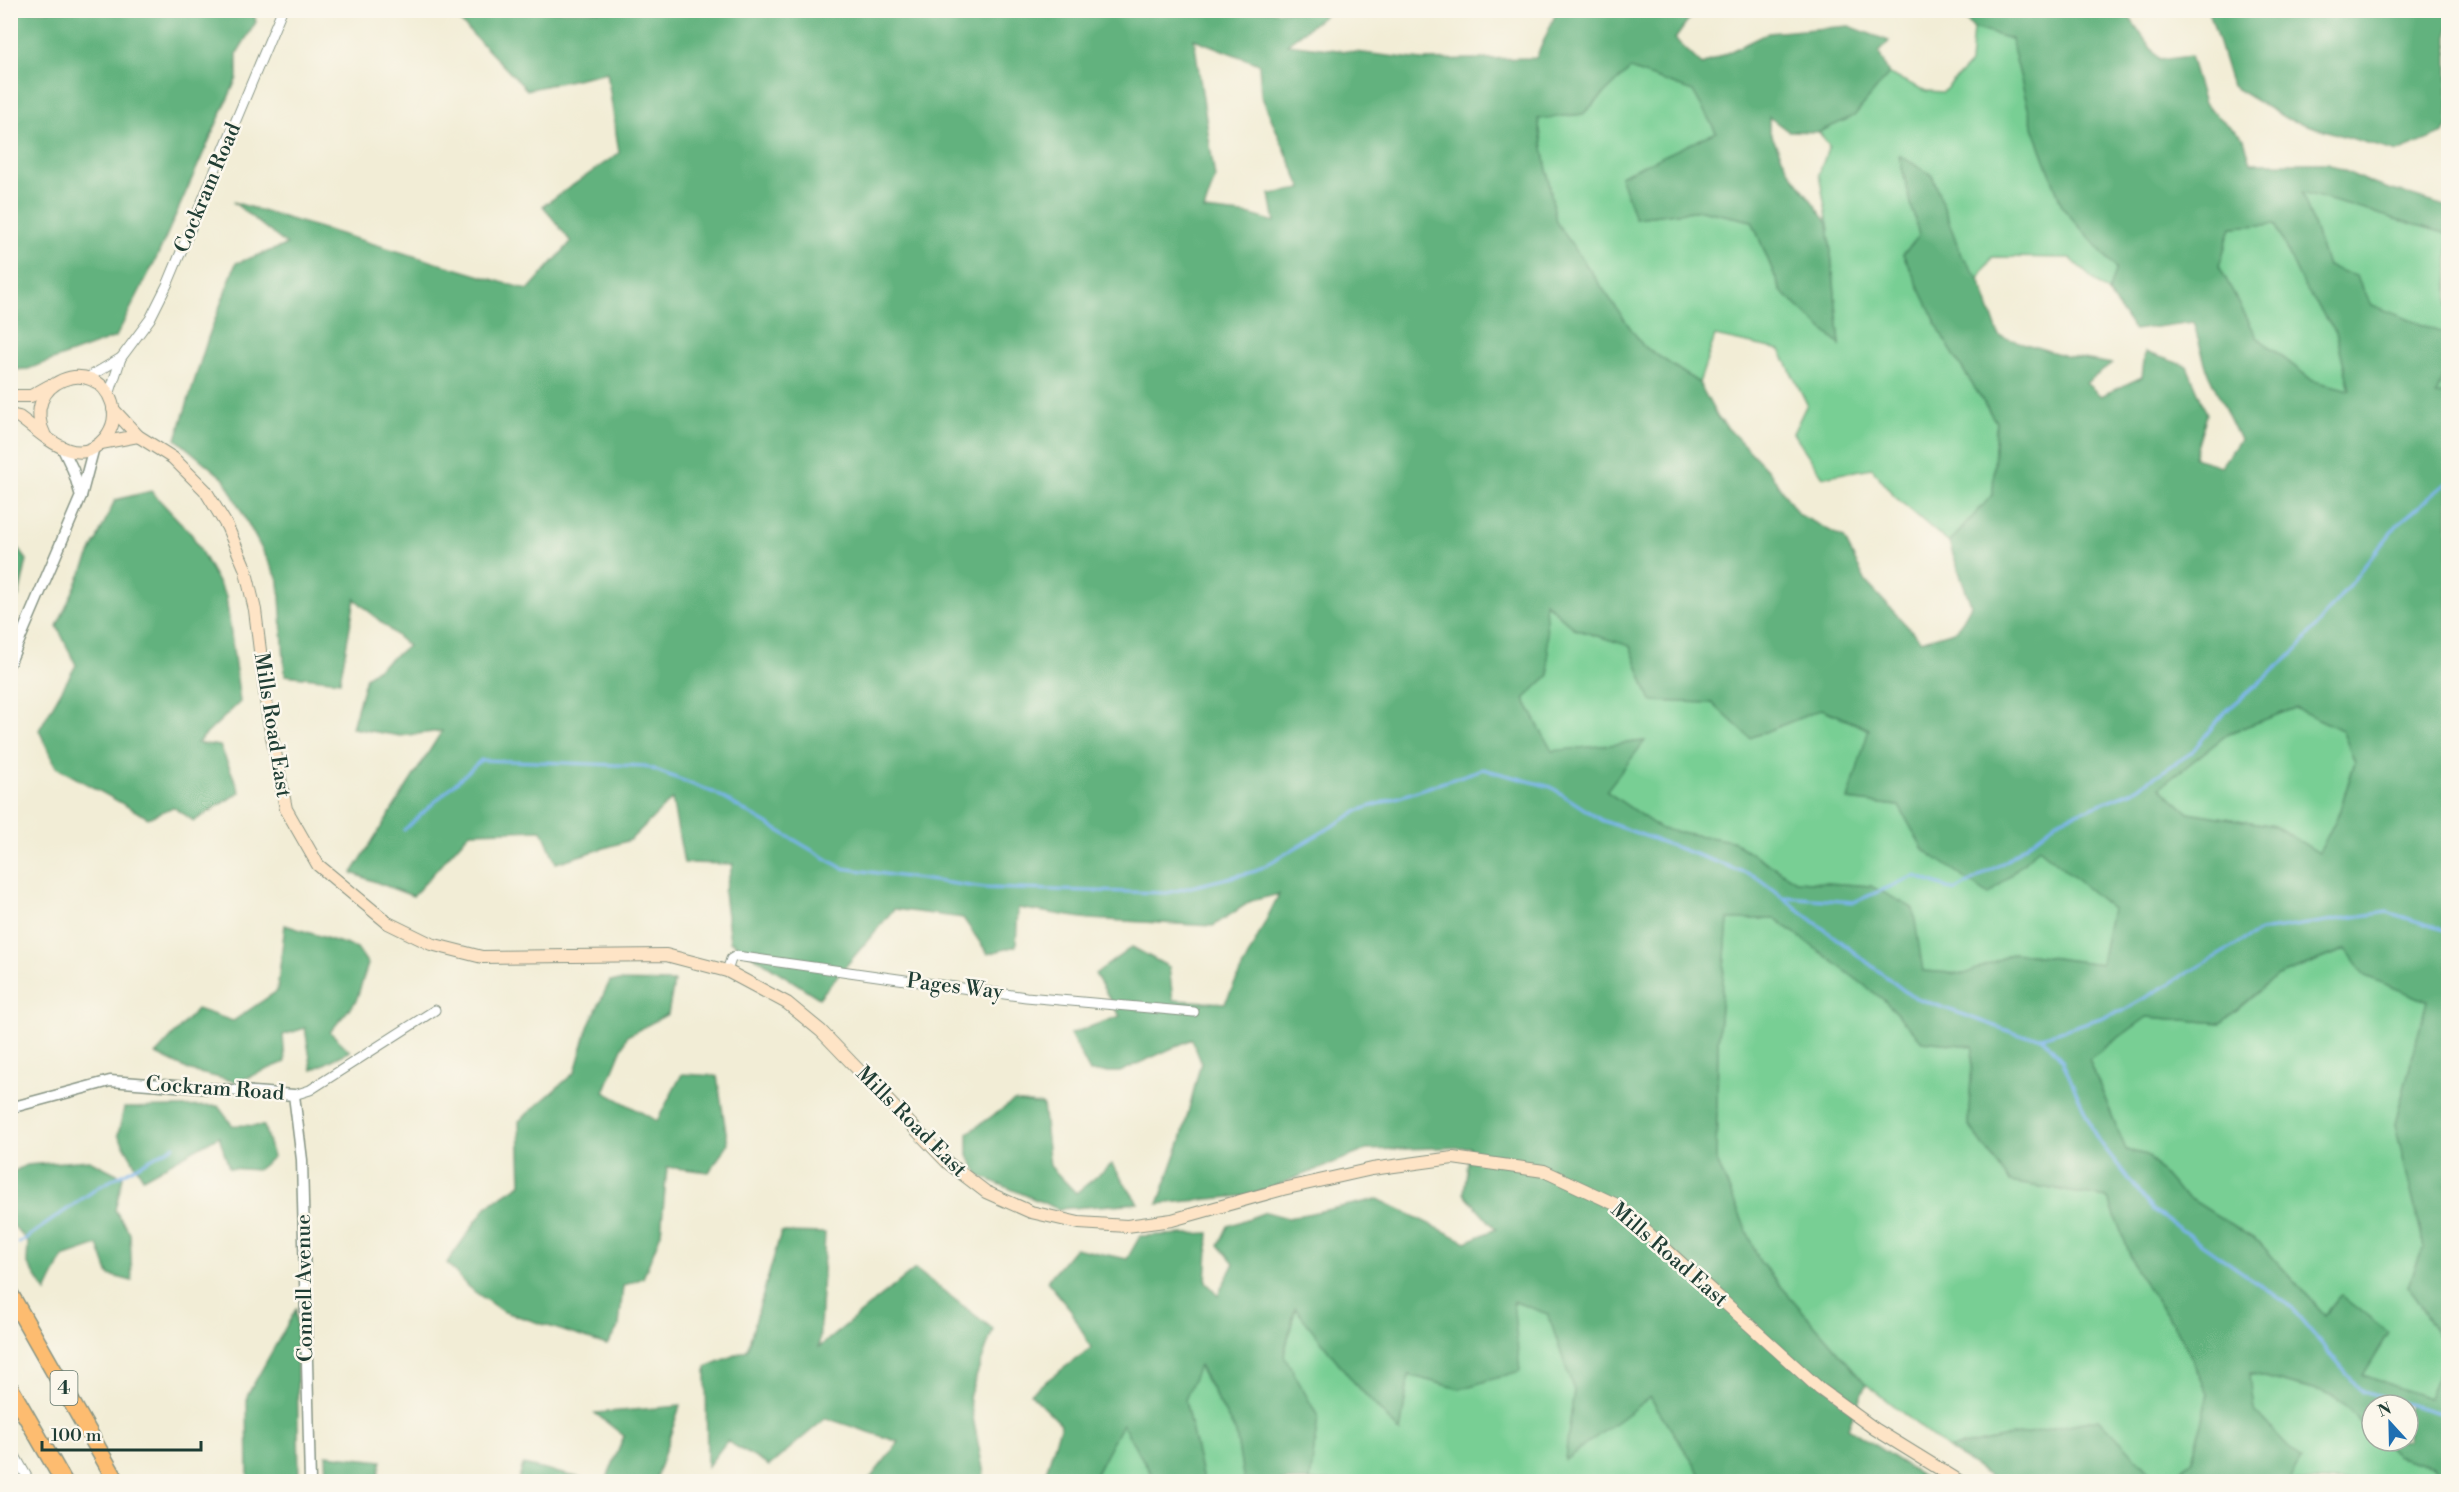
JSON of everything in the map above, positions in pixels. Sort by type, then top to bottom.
[{"type":"highway","name":"4","points":[[10,1294],[117,1482]]},
{"type":"highway","name":"4","points":[[10,1389],[64,1482]]},
{"type":"main road","points":[[10,396],[31,396],[56,383],[76,377],[87,378],[103,388],[109,395],[113,409],[111,427],[98,445]]},
{"type":"main road","points":[[45,436],[40,425],[40,407],[47,391],[56,383]]},
{"type":"main road","name":"Mills Road East","points":[[113,409],[138,436],[173,458],[197,482],[227,526],[245,568],[255,610],[268,716],[286,809],[318,865],[388,923],[431,944],[482,957],[666,955],[727,972],[759,986],[787,1003],[821,1031],[948,1163],[986,1192],[1030,1212],[1079,1223],[1127,1226],[1172,1220],[1283,1189],[1372,1169],[1453,1158],[1544,1171],[1617,1205],[1820,1389],[1875,1429],[1961,1482]]},
{"type":"main road","points":[[10,416],[19,417],[63,450],[73,452],[138,436]]},
{"type":"street","name":"Cockram Road","points":[[109,395],[121,358],[150,319],[168,283],[282,10]]},
{"type":"street","name":"Cockram Road","points":[[87,378],[121,358]]},
{"type":"street","points":[[10,662],[81,496],[98,445]]},
{"type":"street","points":[[63,450],[73,470],[81,496]]},
{"type":"street","name":"Pages Way","points":[[727,972],[731,959],[736,956],[1047,999],[1194,1012]]},
{"type":"street","name":"Cockram Road","points":[[10,1108],[110,1081],[294,1095],[310,1090],[435,1010]]},
{"type":"street","name":"Connell Avenue","points":[[294,1095],[302,1160],[310,1482]]},
{"type":"street","points":[[10,1447],[30,1482]]},
{"type":"green space","points":[[1696,10],[1675,39],[1702,65],[1768,33],[1849,26],[1889,41],[1879,53],[1889,74],[1854,116],[1819,132],[1788,131],[1769,117],[1769,130],[1788,169],[1828,223],[1840,345],[1781,291],[1752,221],[1701,210],[1635,218],[1620,176],[1716,132],[1693,91],[1630,69],[1583,114],[1538,119],[1556,222],[1643,346],[1699,383],[1718,418],[1768,470],[1798,514],[1844,538],[1866,582],[1921,641],[1957,630],[1971,605],[1949,543],[1993,494],[1996,422],[1944,339],[1903,254],[1919,236],[1899,155],[1932,175],[1961,255],[1979,279],[1999,336],[2066,356],[2112,364],[2086,383],[2101,396],[2142,377],[2145,352],[2187,366],[2207,414],[2194,458],[2221,466],[2240,440],[2208,373],[2193,322],[2134,330],[2108,293],[2116,268],[2063,208],[2032,124],[2011,39],[1973,28],[1959,11],[2125,11],[2159,60],[2190,56],[2204,104],[2244,139],[2251,163],[2328,163],[2370,183],[2448,207],[2448,234],[2302,192],[2327,266],[2356,276],[2372,305],[2448,335],[2448,362],[2436,395],[2448,393],[2448,1351],[2408,1286],[2424,1246],[2395,1124],[2427,1001],[2365,976],[2346,949],[2276,977],[2221,1023],[2147,1017],[2089,1059],[2126,1150],[2147,1155],[2178,1191],[2259,1242],[2325,1315],[2341,1295],[2389,1333],[2363,1375],[2414,1393],[2360,1393],[2360,1421],[2333,1395],[2250,1373],[2254,1410],[2301,1460],[2289,1481],[2168,1481],[2192,1461],[2208,1394],[2182,1338],[2136,1270],[2108,1198],[2010,1182],[1968,1124],[1973,1046],[1922,1041],[1884,1000],[1776,919],[1728,919],[1718,1043],[1716,1159],[1760,1262],[1866,1384],[1848,1428],[1930,1481],[1832,1481],[1827,1475],[1799,1482],[1705,1481],[1650,1397],[1565,1460],[1574,1391],[1548,1314],[1513,1301],[1520,1371],[1460,1389],[1409,1375],[1400,1432],[1352,1380],[1295,1308],[1284,1355],[1318,1417],[1310,1481],[1244,1481],[1236,1433],[1199,1366],[1185,1400],[1203,1481],[1159,1481],[1153,1477],[1122,1424],[1092,1481],[1048,1481],[1044,1478],[1061,1424],[1030,1393],[1091,1348],[1071,1310],[1047,1281],[1075,1248],[1127,1259],[1140,1236],[1209,1233],[1206,1282],[1218,1295],[1234,1263],[1219,1245],[1228,1226],[1266,1212],[1288,1218],[1378,1199],[1466,1242],[1496,1229],[1464,1193],[1470,1147],[1366,1150],[1252,1195],[1158,1204],[1181,1140],[1201,1062],[1192,1039],[1120,1072],[1090,1072],[1070,1034],[1120,1016],[1095,974],[1132,947],[1169,967],[1173,1000],[1225,1003],[1279,894],[1251,901],[1213,926],[1089,919],[1018,908],[1016,946],[988,954],[963,918],[894,909],[819,998],[730,941],[724,892],[733,864],[684,863],[672,799],[630,840],[556,863],[542,830],[470,832],[413,896],[352,873],[442,731],[400,736],[352,728],[366,677],[408,646],[355,599],[340,681],[285,675],[279,581],[224,479],[176,439],[208,338],[236,263],[287,245],[233,202],[528,290],[571,242],[543,206],[619,153],[607,72],[527,90],[450,11],[1330,11],[1287,44],[1422,60],[1536,58],[1557,11]],"holes":[[[1194,39],[1259,64],[1261,95],[1302,189],[1270,194],[1275,222],[1251,215],[1204,210],[1215,178]],[[2275,224],[2302,283],[2336,332],[2350,390],[2313,381],[2257,337],[2219,266],[2231,227]],[[1545,602],[1575,629],[1630,646],[1651,701],[1712,703],[1750,738],[1822,709],[1869,729],[1848,800],[1899,806],[1923,849],[1989,895],[2039,848],[2112,909],[2101,964],[2014,953],[1965,974],[1923,971],[1913,908],[1871,886],[1796,881],[1732,841],[1661,829],[1606,791],[1645,741],[1552,751],[1524,699],[1549,675]],[[2295,708],[2342,730],[2355,762],[2339,813],[2319,853],[2275,826],[2188,812],[2160,787],[2229,733]]]},
{"type":"green space","points":[[11,11],[253,11],[256,22],[237,53],[237,78],[156,259],[116,337],[28,369],[11,370]]},
{"type":"green space","points":[[2209,11],[2448,11],[2448,126],[2444,133],[2397,152],[2287,119],[2232,86]]},
{"type":"green space","points":[[1973,28],[2011,39],[2032,124],[2063,208],[2116,268],[2108,293],[2070,258],[1992,257],[1979,279],[1961,255],[1932,175],[1899,156],[1920,236],[1903,254],[1944,339],[1996,422],[1993,495],[1949,543],[1894,496],[1872,468],[1823,477],[1793,433],[1807,404],[1780,350],[1715,336],[1699,383],[1643,346],[1556,222],[1538,119],[1583,114],[1630,69],[1693,91],[1716,132],[1621,176],[1635,218],[1701,210],[1752,221],[1781,291],[1840,344],[1828,223],[1819,174],[1829,146],[1819,132],[1854,116],[1889,74],[1926,91],[1943,92],[1970,64]]},
{"type":"green space","points":[[2302,192],[2448,234],[2448,335],[2372,305],[2356,276],[2327,266]]},
{"type":"green space","points":[[2275,224],[2302,283],[2336,332],[2350,390],[2313,381],[2257,337],[2219,266],[2231,227]]},
{"type":"green space","points":[[2448,362],[2448,393],[2436,395]]},
{"type":"green space","points":[[151,491],[192,535],[226,597],[240,702],[197,743],[220,746],[240,792],[194,821],[173,807],[148,818],[56,767],[39,730],[76,665],[57,626],[115,500]]},
{"type":"green space","points":[[11,539],[27,560],[19,596],[11,606]]},
{"type":"green space","points":[[1544,602],[1575,629],[1630,646],[1651,701],[1712,703],[1750,738],[1822,709],[1869,730],[1848,800],[1899,806],[1923,849],[2039,848],[2112,909],[2101,964],[2014,953],[1965,974],[1923,971],[1871,886],[1796,881],[1732,841],[1661,829],[1606,791],[1644,741],[1552,752],[1524,698],[1549,675]]},
{"type":"green space","points":[[2295,708],[2342,730],[2355,761],[2339,813],[2319,854],[2275,826],[2188,812],[2160,787],[2229,733]]},
{"type":"green space","points":[[1728,919],[1776,919],[1884,1000],[1922,1041],[1974,1046],[1968,1124],[2010,1182],[2108,1198],[2136,1270],[2182,1338],[2208,1394],[2192,1461],[2168,1481],[2158,1481],[2099,1419],[1948,1449],[1866,1384],[1760,1262],[1716,1159],[1718,1043]]},
{"type":"green space","points":[[285,925],[357,948],[368,964],[356,1001],[330,1032],[350,1051],[312,1070],[305,1028],[283,1035],[285,1062],[237,1082],[191,1071],[156,1054],[197,1009],[233,1021],[277,991]]},
{"type":"green space","points":[[2347,949],[2365,976],[2427,1001],[2395,1124],[2424,1246],[2408,1286],[2448,1351],[2428,1399],[2420,1396],[2420,1393],[2412,1393],[2363,1375],[2389,1333],[2341,1295],[2325,1315],[2259,1242],[2178,1191],[2147,1155],[2126,1150],[2089,1059],[2147,1017],[2221,1023],[2276,977]]},
{"type":"green space","points":[[610,981],[674,982],[668,1014],[627,1036],[604,1092],[657,1121],[682,1074],[717,1076],[728,1144],[709,1172],[667,1167],[661,1233],[643,1278],[623,1286],[619,1326],[607,1345],[502,1311],[468,1287],[447,1263],[486,1207],[521,1184],[519,1121],[575,1072],[588,1027]]},
{"type":"green space","points":[[1014,1101],[1043,1105],[1050,1166],[1076,1193],[1112,1164],[1138,1203],[1058,1209],[980,1176],[968,1155],[968,1133]]},
{"type":"green space","points":[[218,1106],[232,1125],[264,1126],[273,1157],[257,1170],[229,1168],[219,1136],[143,1178],[118,1135],[124,1108]]},
{"type":"green space","points":[[89,1160],[123,1177],[115,1210],[130,1233],[132,1281],[109,1275],[98,1245],[63,1257],[46,1292],[27,1263],[28,1242],[11,1223],[11,1173],[26,1165]]},
{"type":"green space","points":[[781,1232],[825,1233],[819,1347],[915,1269],[993,1329],[969,1397],[984,1474],[980,1481],[868,1481],[899,1442],[826,1418],[769,1466],[727,1441],[707,1467],[706,1367],[747,1350]]},
{"type":"green space","points":[[1512,1301],[1548,1314],[1574,1391],[1565,1459],[1650,1397],[1705,1481],[1310,1481],[1318,1417],[1284,1355],[1296,1307],[1352,1380],[1400,1432],[1409,1375],[1460,1389]]},
{"type":"green space","points":[[296,1309],[299,1481],[227,1481],[230,1478],[248,1478],[247,1396]]},
{"type":"green space","points":[[2448,1351],[2448,1481],[2434,1466],[2393,1453],[2420,1453],[2420,1395],[2428,1398]]},
{"type":"green space","points":[[1198,1366],[1236,1433],[1244,1481],[1203,1481],[1185,1400]]},
{"type":"green space","points":[[2249,1373],[2333,1395],[2360,1421],[2360,1453],[2393,1453],[2434,1466],[2447,1481],[2289,1481],[2301,1460],[2254,1410]]},
{"type":"green space","points":[[680,1406],[655,1481],[606,1481],[624,1436],[595,1413]]},
{"type":"green space","points":[[2099,1419],[2158,1481],[1997,1481],[1948,1449]]},
{"type":"green space","points":[[1122,1423],[1153,1477],[1159,1481],[1092,1482]]},
{"type":"green space","points":[[326,1455],[382,1461],[377,1481],[327,1481]]},
{"type":"green space","points":[[523,1465],[595,1481],[518,1481]]},
{"type":"waterway","points":[[1785,897],[1854,902],[1915,876],[1955,891],[2006,861],[2059,820],[2133,791],[2191,753],[2224,713],[2298,649],[2398,524],[2448,482]]},
{"type":"waterway","points":[[404,830],[481,760],[645,766],[715,793],[842,868],[984,888],[1167,893],[1256,871],[1360,810],[1483,769],[1551,787],[1601,820],[1755,876],[1911,996],[2020,1035],[2042,1037],[2122,1011],[2260,931],[2387,912],[2448,931]]},
{"type":"waterway","points":[[2042,1037],[2062,1060],[2096,1137],[2153,1210],[2289,1305],[2362,1392],[2448,1415]]},
{"type":"waterway","points":[[19,1243],[99,1187],[174,1146]]}]
